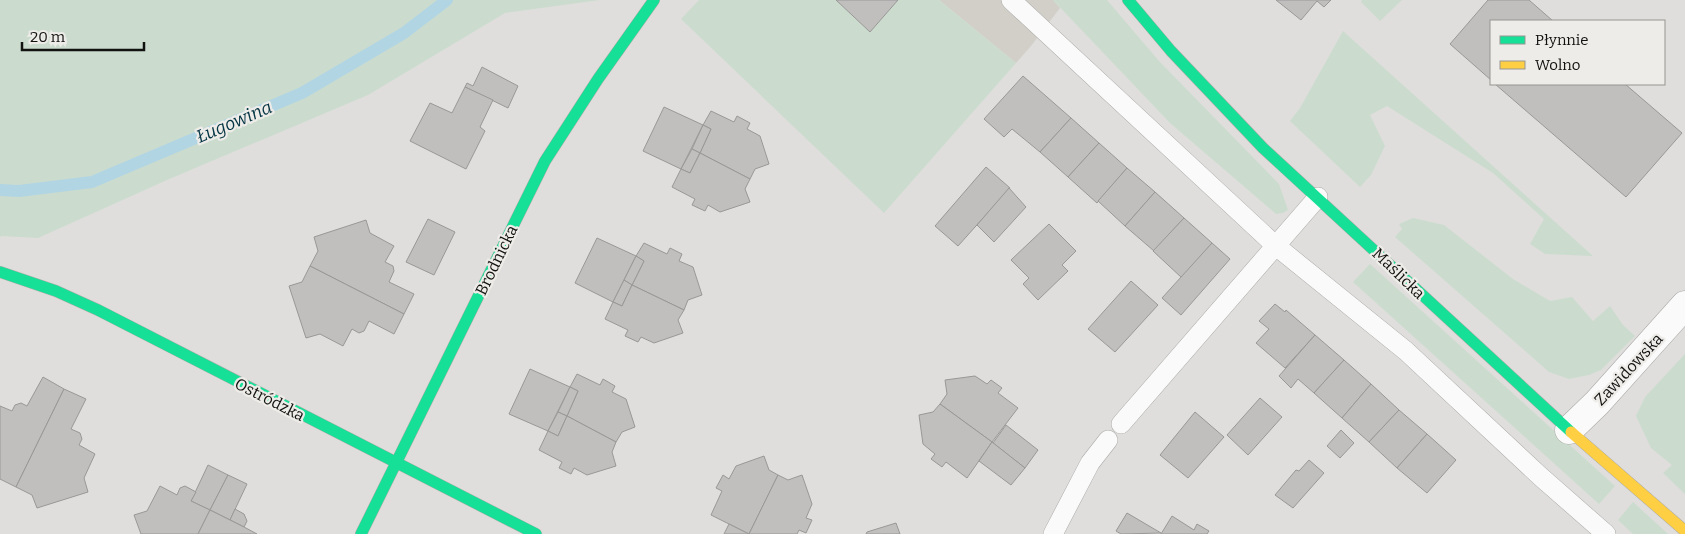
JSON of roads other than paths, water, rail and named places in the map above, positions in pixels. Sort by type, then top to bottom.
[{"type":"street","name":"Brodnicka","points":[[361,534],[545,161],[635,25],[654,0]]},
{"type":"street","name":"Maślicka","points":[[1128,0],[1171,51],[1263,148],[1569,430],[1685,531]]},
{"type":"street","name":"Ostródzka","points":[[0,272],[56,291],[98,310],[536,534]]},
{"type":"street","name":"Zawidowska","points":[[1569,430],[1597,403],[1685,305]]},
{"type":"lane","points":[[1010,0],[1276,246],[1406,351],[1541,478],[1606,534]]},
{"type":"lane","points":[[1121,424],[1318,197]]},
{"type":"lane","points":[[1053,534],[1090,463],[1108,440]]},
{"type":"waterway","name":"Ługowina","points":[[0,190],[19,191],[92,182],[302,93],[404,33],[447,0]]}]
